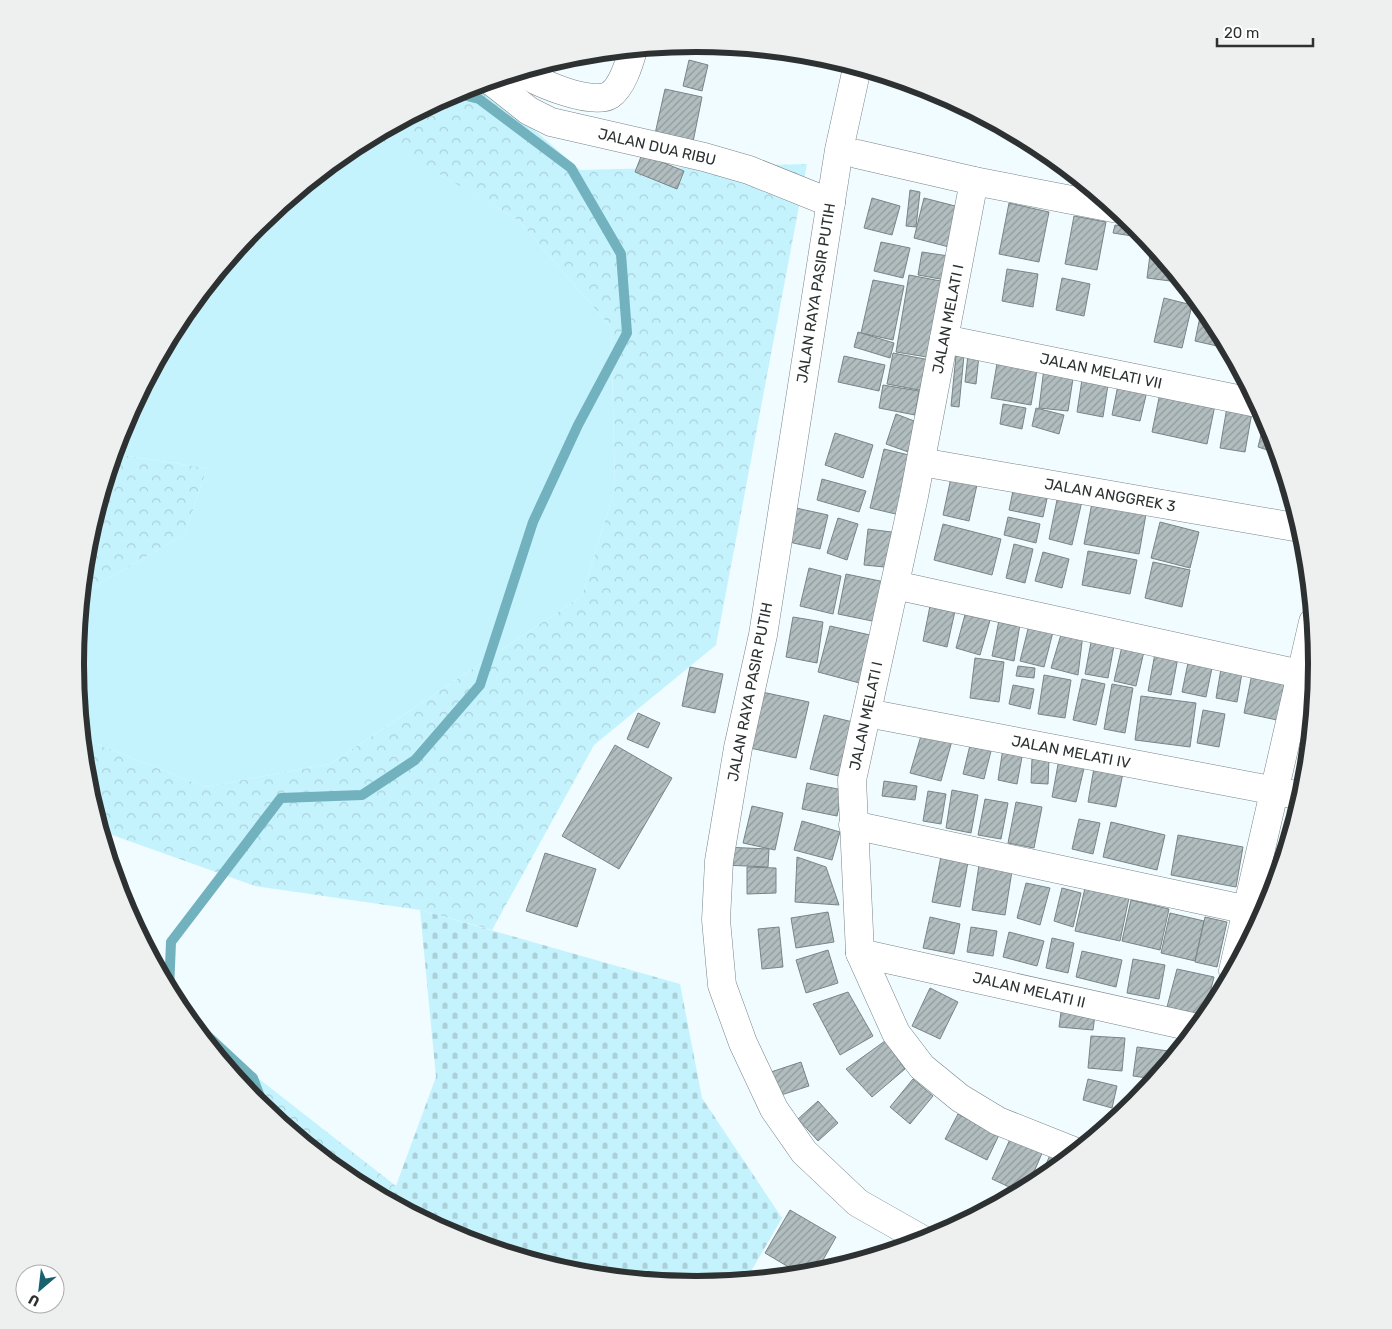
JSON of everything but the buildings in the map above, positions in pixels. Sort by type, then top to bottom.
[{"type":"street","points":[[530,76],[565,92],[597,98],[609,96],[618,89],[630,57]]},
{"type":"street","name":"JALAN RAYA PASIR PUTIH","points":[[856,74],[831,203],[763,635],[738,748],[721,852],[716,920],[722,985],[743,1043],[774,1109],[804,1152],[858,1203],[915,1236]]},
{"type":"street","name":"JALAN DUA RIBU","points":[[497,86],[529,111],[551,122],[704,157],[749,170],[831,203]]},
{"type":"street","points":[[857,154],[974,181],[1102,206]]},
{"type":"street","name":"JALAN MELATI I","points":[[974,181],[921,462],[852,780],[860,953],[896,1033],[922,1067],[960,1098],[998,1121],[1070,1149]]},
{"type":"street","name":"JALAN MELATI VII","points":[[944,339],[1248,401]]},
{"type":"street","name":"JALAN ANGGREK 3","points":[[921,462],[1292,527]]},
{"type":"street","points":[[895,585],[1300,674]]},
{"type":"street","points":[[1238,948],[1307,642]]},
{"type":"street","name":"JALAN MELATI IV","points":[[867,713],[1294,795]]},
{"type":"street","points":[[854,826],[1248,910]]},
{"type":"street","name":"JALAN MELATI II","points":[[860,953],[1190,1026]]},
{"type":"green space","points":[[488,89],[580,170],[807,164],[716,645],[594,745],[492,930],[420,910],[255,886],[108,834],[96,784],[89,741],[205,787],[330,764],[582,596],[615,488],[611,327],[518,220],[381,140],[425,116]]},
{"type":"green space","points":[[382,139],[518,220],[611,327],[615,488],[582,596],[330,764],[205,787],[89,741],[84,664],[88,590],[185,534],[207,468],[121,455],[147,394],[166,358],[210,292],[263,232],[292,204],[323,179]]},
{"type":"green space","points":[[121,455],[207,468],[185,534],[88,590],[105,506]]},
{"type":"green space","points":[[420,910],[680,984],[702,1098],[782,1218],[750,1274],[736,1275],[656,1275],[577,1265],[538,1256],[462,1230],[392,1196],[436,1077]]},
{"type":"green space","points":[[219,1048],[396,1186],[392,1196],[323,1150],[292,1125],[263,1097]]},
{"type":"waterway","points":[[170,976],[171,942],[281,798],[362,795],[415,760],[480,685],[533,522],[578,425],[627,333],[621,254],[571,168],[479,99],[469,96]]},
{"type":"waterway","points":[[214,1042],[253,1078],[258,1092]]}]
